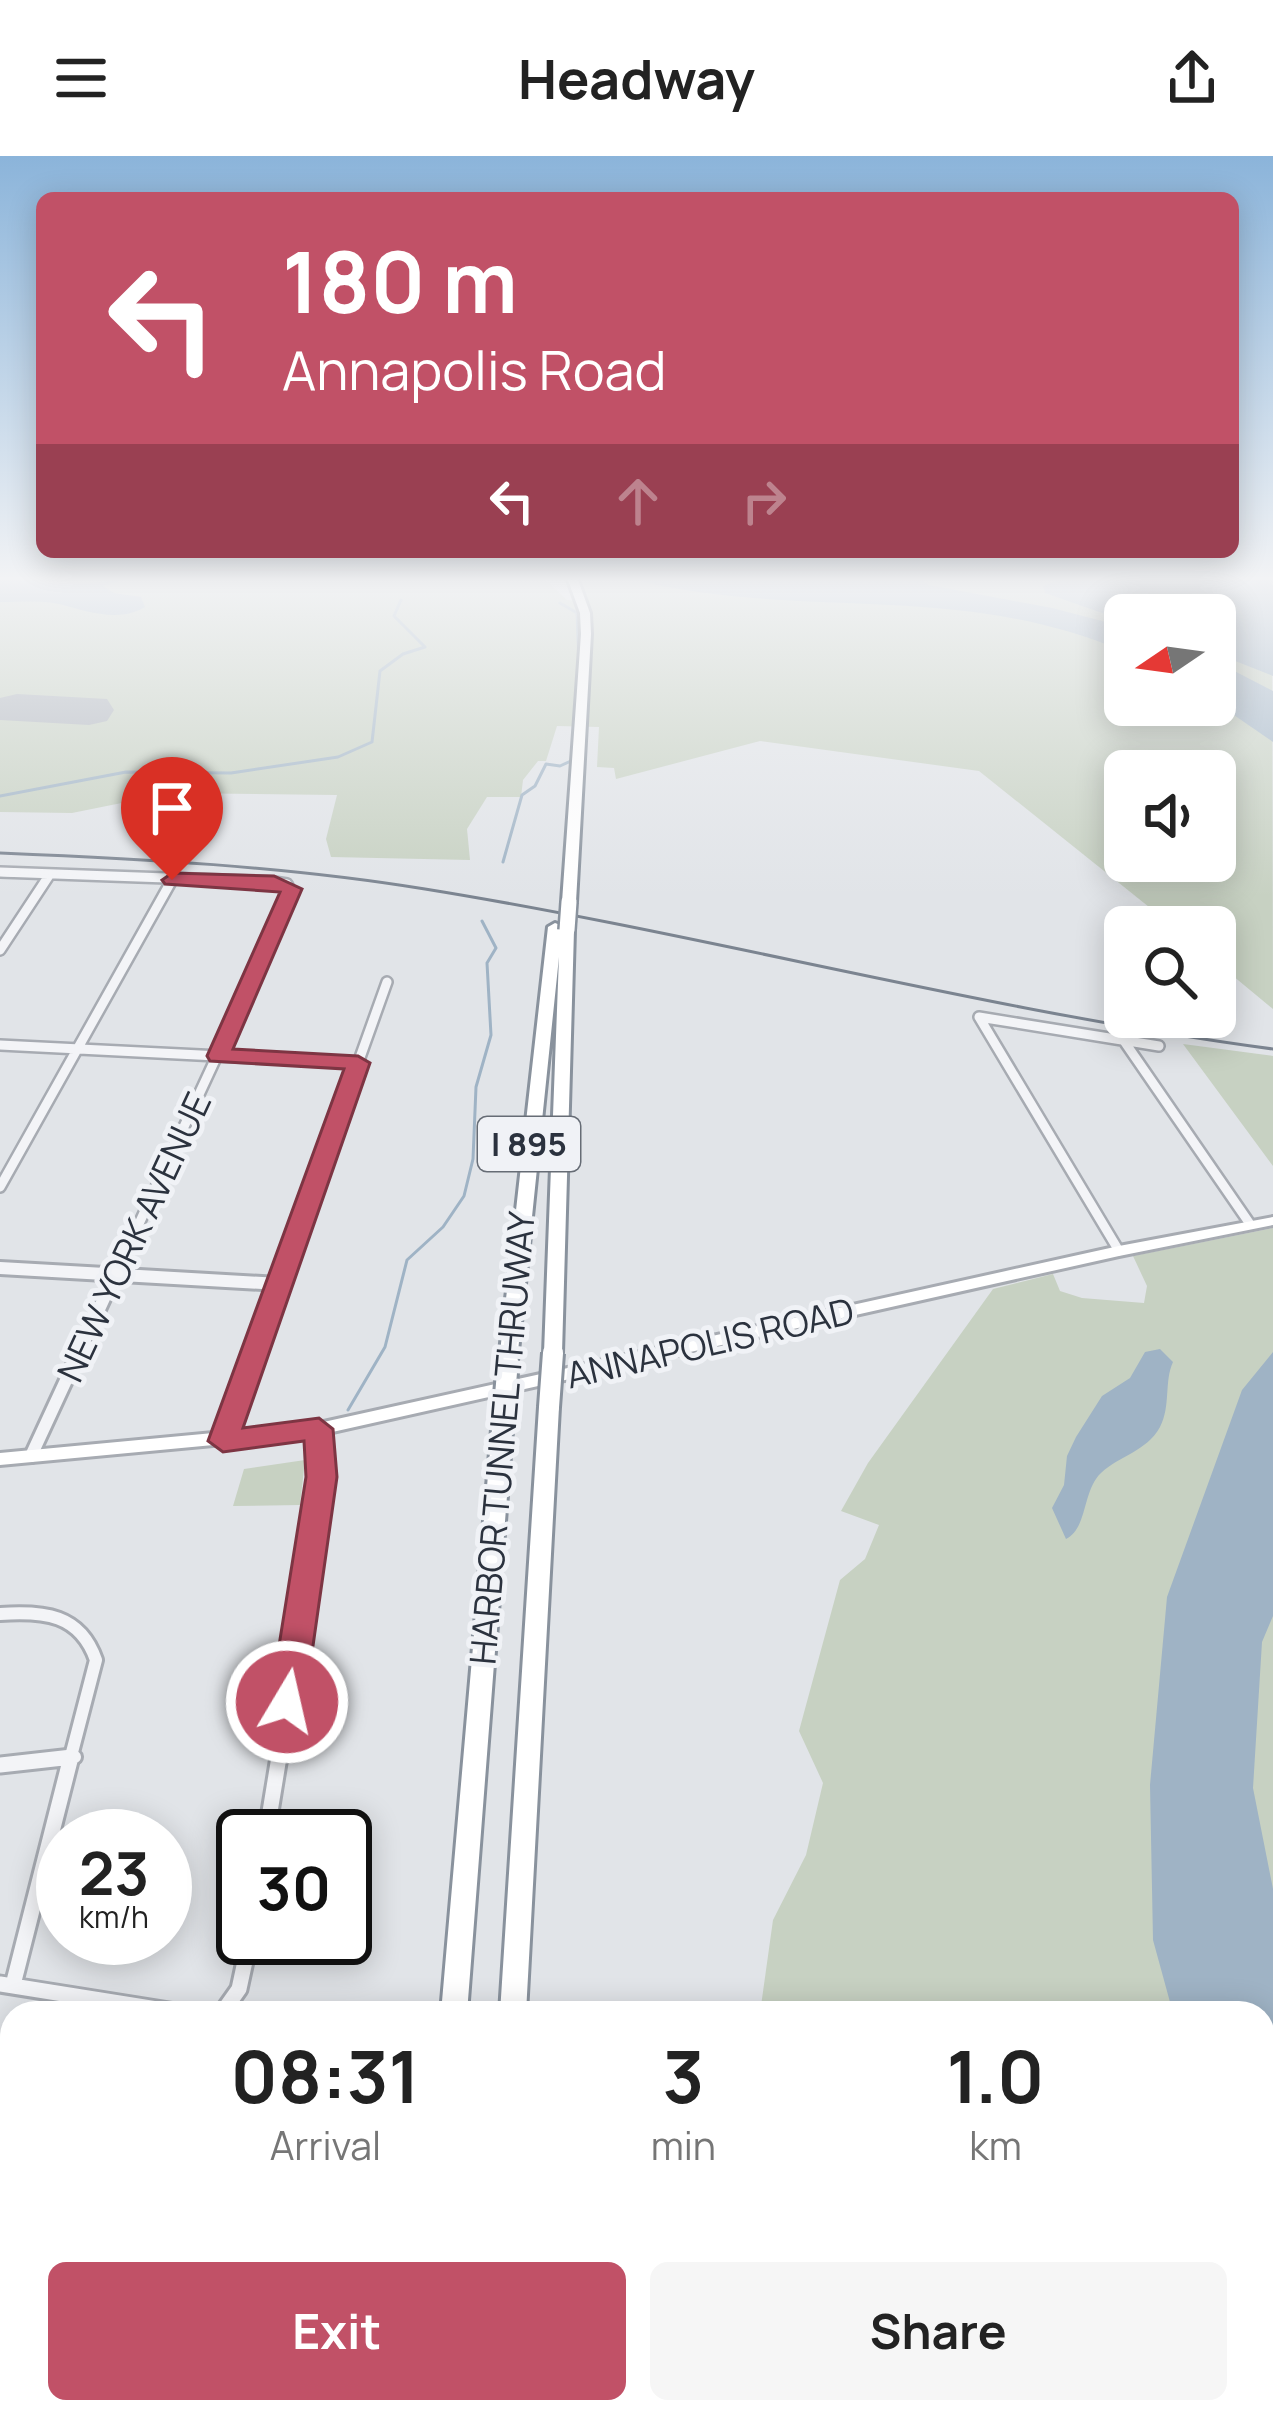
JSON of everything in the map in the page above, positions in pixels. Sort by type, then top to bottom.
[{"type":"highway","name":"HARBOR TUNNEL THRUWAY","points":[[570,797],[574,686]]},
{"type":"highway","name":"HARBOR TUNNEL THRUWAY","points":[[514,2001],[553,1353],[562,901],[581,686]]},
{"type":"highway","name":"HARBOR TUNNEL THRUWAY","points":[[455,2001],[508,1361],[561,928]]},
{"type":"main road","name":"ANNAPOLIS ROAD","points":[[0,1459],[319,1429],[1120,1251],[1273,1222]]},
{"type":"street","points":[[0,872],[172,880],[0,1187]]},
{"type":"street","points":[[0,950],[50,874]]},
{"type":"street","name":"NEW YORK AVENUE","points":[[31,1456],[292,893],[290,886],[172,880]]},
{"type":"street","points":[[223,1441],[387,982]]},
{"type":"street","points":[[1120,1251],[979,1017],[1159,1046]]},
{"type":"street","points":[[1124,1041],[1250,1224]]},
{"type":"street","points":[[0,1045],[358,1063]]},
{"type":"street","points":[[0,1268],[279,1284]]},
{"type":"street","points":[[270,1809],[316,1524],[323,1448],[319,1429]]},
{"type":"street","points":[[0,1614],[56,1614],[73,1621],[93,1645],[96,1676],[6,1984],[109,2001]]},
{"type":"street","points":[[0,1765],[75,1757]]},
{"type":"street","points":[[230,2001],[239,1989],[244,1965]]},
{"type":"green space","points":[[0,686],[1104,686],[1104,726],[1236,726],[1236,686],[1272,686],[1273,1009],[1236,978],[1236,906],[1148,906],[1118,882],[1236,882],[1236,750],[1104,750],[1104,871],[979,771],[760,741],[616,779],[614,768],[597,767],[599,727],[557,726],[546,761],[538,761],[523,780],[521,797],[487,797],[467,829],[470,860],[331,857],[326,839],[337,795],[171,793],[72,813],[0,812]]},
{"type":"green space","points":[[1183,1044],[1273,1056],[1273,1166]]},
{"type":"green space","points":[[1273,1228],[1273,2001],[762,2001],[773,1920],[806,1855],[823,1783],[799,1731],[840,1580],[865,1559],[879,1525],[841,1511],[868,1463],[993,1289],[1053,1274],[1060,1291],[1082,1298],[1144,1303],[1147,1286],[1133,1256]]},
{"type":"green space","points":[[305,1460],[300,1505],[233,1506],[244,1469]]},
{"type":"water","points":[[1236,686],[1263,686],[1273,691],[1273,742],[1236,716]]},
{"type":"water","points":[[1160,1349],[1173,1362],[1160,1427],[1148,1442],[1101,1473],[1078,1527],[1066,1539],[1052,1508],[1064,1485],[1067,1456],[1076,1437],[1102,1396],[1130,1378],[1145,1352]]},
{"type":"water","points":[[1273,1352],[1273,1616],[1262,1642],[1253,1788],[1273,1889],[1273,2001],[1170,2001],[1153,1940],[1150,1785],[1167,1597],[1242,1390]]},
{"type":"waterway","points":[[0,796],[126,772],[231,773],[338,757],[372,742],[378,686]]},
{"type":"waterway","points":[[503,862],[522,795],[535,786],[546,764],[560,766],[573,760]]},
{"type":"waterway","points":[[348,1410],[385,1347],[407,1260],[443,1227],[464,1196],[473,1159],[476,1087],[491,1035],[487,963],[496,948],[482,921]]},
{"type":"runway","points":[[17,709],[89,710]]},
{"type":"tram line","points":[[0,853],[266,869],[425,889],[954,994],[1273,1049]]},
{"type":"route","points":[[172,880],[274,882],[292,889],[219,1056],[358,1063],[223,1441],[319,1429],[322,1477],[287,1702]]}]
